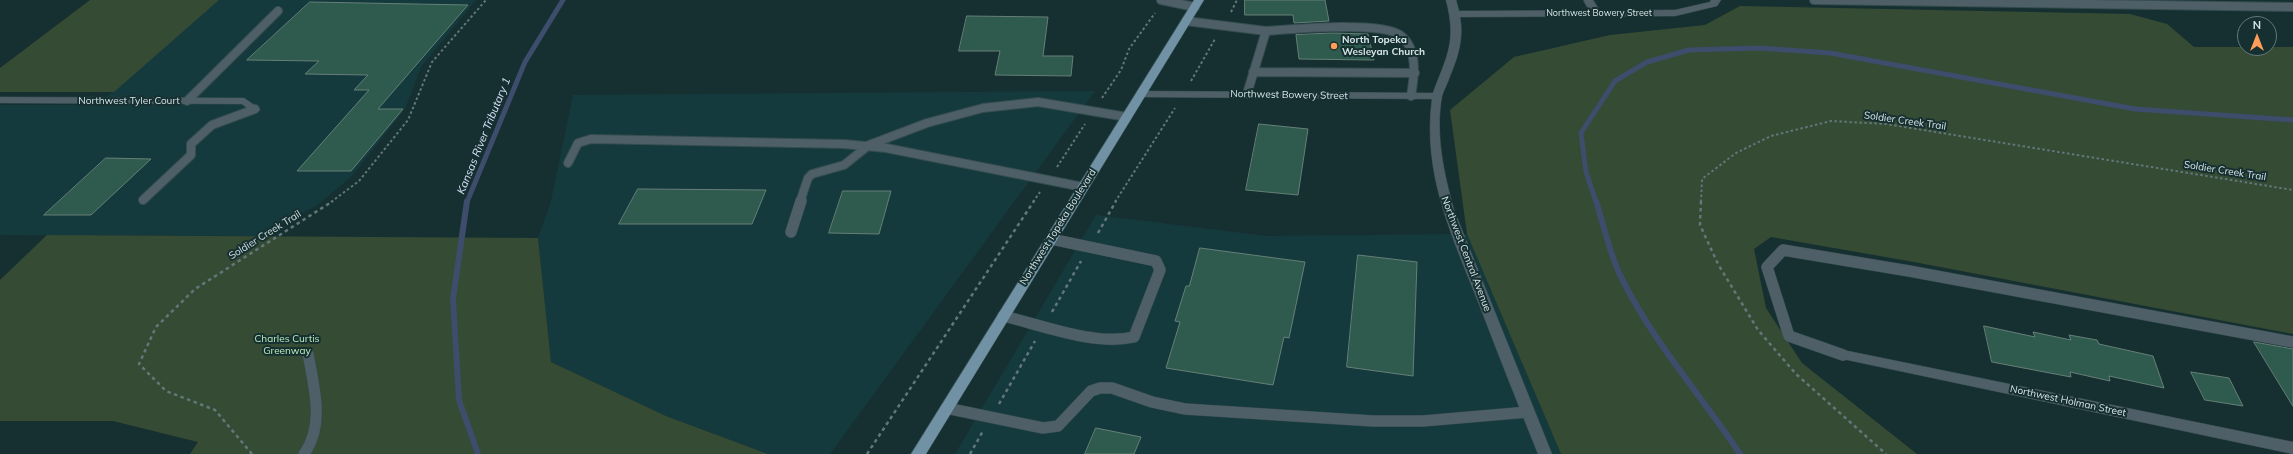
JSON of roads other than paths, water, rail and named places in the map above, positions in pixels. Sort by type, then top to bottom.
[{"type":"main road","name":"Northwest Topeka Boulevard","points":[[918,454],[1197,4]]},
{"type":"street","name":"Northwest Central Avenue","points":[[1451,0],[1455,14],[1457,46],[1437,96],[1436,154],[1443,195],[1545,454]]},
{"type":"street","name":"Northwest Bowery Street","points":[[1455,14],[1675,13],[1714,4],[1716,0]]},
{"type":"street","name":"Northwest Bowery Street","points":[[1141,94],[1437,96]]},
{"type":"street","name":"Northwest Tyler Court","points":[[0,100],[244,102],[255,109]]},
{"type":"street","name":"Northwest Holman Street","points":[[1843,355],[2293,448]]},
{"type":"lane","points":[[1162,0],[1197,4]]},
{"type":"lane","points":[[1588,0],[1596,13]]},
{"type":"lane","points":[[1814,0],[2174,7],[2293,7]]},
{"type":"lane","points":[[187,101],[278,11]]},
{"type":"lane","points":[[1186,21],[1266,31],[1383,30],[1401,36],[1407,46],[1415,73],[1411,96]]},
{"type":"lane","points":[[1246,94],[1266,31]]},
{"type":"lane","points":[[1254,72],[1415,73]]},
{"type":"lane","points":[[791,232],[808,178],[818,172],[844,165],[869,145],[927,123],[983,108],[1038,102],[1094,110],[1127,117]]},
{"type":"lane","points":[[143,200],[191,155],[191,144],[212,125],[255,109]]},
{"type":"lane","points":[[568,163],[578,143],[591,139],[869,145],[1083,187]]},
{"type":"lane","points":[[1003,316],[1106,340],[1127,341],[1134,338],[1160,270],[1156,261],[1051,239]]},
{"type":"lane","points":[[1843,355],[1789,336],[1767,267],[1783,250],[1909,270],[2293,342]]},
{"type":"lane","points":[[304,454],[312,446],[317,409],[308,354]]},
{"type":"lane","points":[[946,408],[1043,428],[1058,426],[1090,391],[1100,388],[1112,388],[1152,402],[1185,409],[1357,420],[1422,421],[1528,412]]},
{"type":"waterway","name":"Kansas River Tributary 1","points":[[467,202],[525,62],[563,0]]},
{"type":"waterway","points":[[1596,202],[1586,172],[1581,133],[1615,81],[1647,62],[1689,50],[1759,48],[1830,53],[2135,109],[2293,120]]},
{"type":"waterway","name":"Kansas River Tributary 1","points":[[467,201],[453,299],[459,400],[478,454]]},
{"type":"waterway","points":[[1596,201],[1614,261],[1622,279],[1648,325],[1740,454]]},
{"type":"place","name":"North Topeka Wesleyan Church","points":[[1334,46]]},
{"type":"park label","name":"Charles Curtis Greenway","points":[[287,344]]}]
